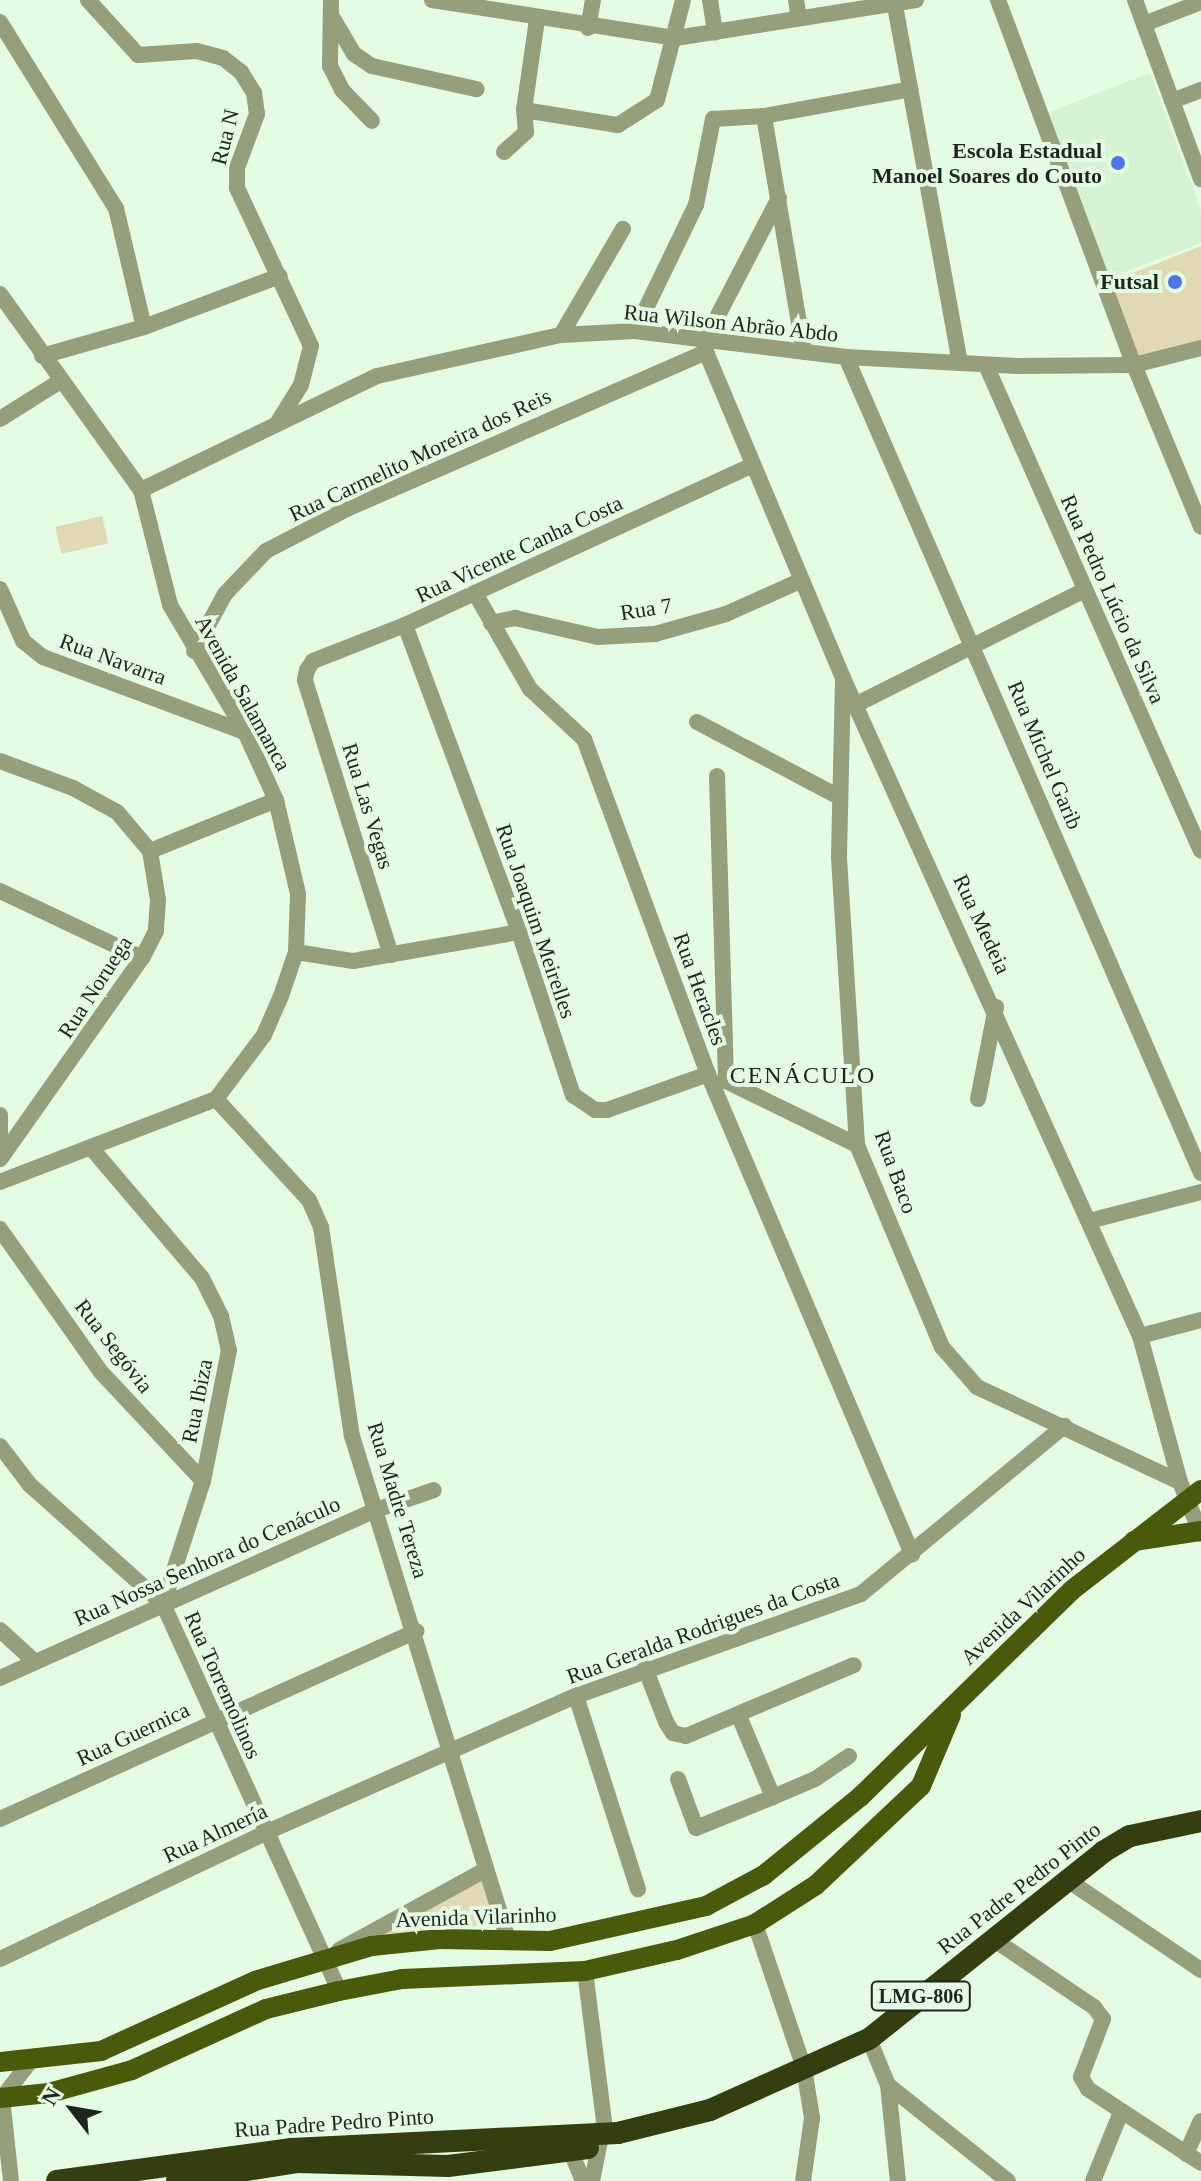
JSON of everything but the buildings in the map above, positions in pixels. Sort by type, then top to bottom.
[{"type":"highway","name":"Rua Padre Pedro Pinto","points":[[177,2181],[227,2177],[297,2162],[405,2173],[442,2173],[710,2110],[869,2039],[1066,1879],[1130,1836],[1201,1821]]},
{"type":"highway","name":"Rua Padre Pedro Pinto","points":[[57,2181],[292,2149],[508,2137],[568,2144]]},
{"type":"main road","name":"Avenida Vilarinho","points":[[0,2062],[29,2063],[101,2051],[255,1981],[323,1958],[386,1944],[508,1939],[550,1941],[706,1906],[764,1875],[860,1797],[1072,1590],[1189,1490]]},
{"type":"main road","points":[[1130,1542],[1197,1533]]},
{"type":"main road","points":[[1,2098],[49,2093],[132,2070],[266,2009],[339,1991],[402,1979],[585,1971],[677,1950],[755,1924],[816,1885],[921,1786],[958,1701]]},
{"type":"main road","points":[[454,1979],[491,1973],[508,1939]]},
{"type":"main road","points":[[550,1941],[585,1971]]},
{"type":"street","name":"Rua N","points":[[88,0],[138,55],[197,51],[223,58],[241,72],[254,93],[257,114],[237,168],[237,188],[311,346],[301,385],[277,424]]},
{"type":"street","points":[[432,0],[500,7],[537,20],[588,28],[676,38],[916,0]]},
{"type":"street","points":[[588,28],[593,0]]},
{"type":"street","points":[[524,110],[618,125],[657,100],[676,38],[683,0]]},
{"type":"street","points":[[710,0],[715,33]]},
{"type":"street","points":[[796,0],[799,18]]},
{"type":"street","points":[[998,0],[1134,365],[1201,527]]},
{"type":"street","points":[[1135,0],[1200,175]]},
{"type":"street","points":[[1144,24],[1201,2]]},
{"type":"street","points":[[895,3],[960,363]]},
{"type":"street","points":[[331,8],[354,54],[372,66],[476,89]]},
{"type":"street","points":[[331,8],[330,66],[335,80],[372,121]]},
{"type":"street","points":[[504,152],[526,132],[524,110],[537,20]]},
{"type":"street","points":[[0,22],[116,208],[144,327]]},
{"type":"street","points":[[635,331],[696,205],[713,119],[764,116],[911,89]]},
{"type":"street","points":[[1172,101],[1201,90]]},
{"type":"street","points":[[764,116],[804,352]]},
{"type":"street","points":[[705,347],[779,198]]},
{"type":"street","points":[[561,335],[623,229]]},
{"type":"street","points":[[42,356],[144,327],[280,276]]},
{"type":"street","name":"Avenida Salamanca","points":[[0,294],[59,382],[141,490],[170,605],[194,651],[245,732],[276,800],[298,894],[296,952],[264,1035],[216,1099]]},
{"type":"street","name":"Rua Wilson Abrão Abdo","points":[[141,490],[377,376],[561,335],[635,331],[705,347],[986,365],[1134,365],[1201,348]]},
{"type":"street","name":"Rua Medeia","points":[[705,347],[750,466],[843,678],[996,1007],[1140,1336],[1189,1490],[1197,1533]]},
{"type":"street","name":"Rua Carmelito Moreira dos Reis","points":[[194,651],[225,594],[266,551],[349,508],[705,347]]},
{"type":"street","name":"Rua Michel Garib","points":[[846,357],[1201,1173]]},
{"type":"street","name":"Rua Pedro Lúcio da Silva","points":[[986,365],[1201,851]]},
{"type":"street","points":[[0,419],[59,382]]},
{"type":"street","name":"Rua Vicente Canha Costa","points":[[307,670],[313,661],[405,625],[750,466]]},
{"type":"street","name":"Rua 7","points":[[491,623],[515,618],[598,637],[655,634],[726,614],[802,580]]},
{"type":"street","name":"Rua Navarra","points":[[0,589],[23,641],[43,657],[245,732]]},
{"type":"street","points":[[857,704],[1085,590]]},
{"type":"street","name":"Rua Heracles","points":[[475,593],[530,689],[584,739],[708,1074],[720,1086],[912,1554]]},
{"type":"street","name":"Rua Joaquim Meirelles","points":[[405,625],[519,932],[573,1095],[583,1104],[607,1110],[708,1074]]},
{"type":"street","name":"Rua Las Vegas","points":[[307,670],[305,680],[391,955]]},
{"type":"street","name":"Rua Baco","points":[[843,678],[839,797],[857,1145],[956,1368],[977,1387],[1064,1426],[1189,1490]]},
{"type":"street","points":[[697,722],[839,797]]},
{"type":"street","points":[[0,761],[73,788],[117,812],[150,851],[276,800]]},
{"type":"street","points":[[717,776],[720,1086],[857,1145]]},
{"type":"street","name":"Rua Noruega","points":[[0,1159],[20,1136],[142,958],[156,931],[158,900],[150,851]]},
{"type":"street","points":[[0,891],[142,958]]},
{"type":"street","points":[[296,952],[353,961],[519,932]]},
{"type":"street","points":[[978,1099],[996,1007]]},
{"type":"street","points":[[0,1182],[93,1150],[216,1099]]},
{"type":"street","name":"Rua Madre Tereza","points":[[216,1099],[309,1200],[321,1227],[352,1436],[416,1631],[508,1939]]},
{"type":"street","points":[[0,1115],[1,1138],[20,1136]]},
{"type":"street","name":"Rua Ibiza","points":[[93,1150],[202,1278],[221,1316],[229,1350],[225,1385],[203,1481],[163,1604]]},
{"type":"street","points":[[1089,1221],[1201,1192]]},
{"type":"street","name":"Rua Segóvia","points":[[0,1229],[101,1372],[203,1481]]},
{"type":"street","points":[[1140,1336],[1201,1320]]},
{"type":"street","name":"Rua Geralda Rodrigues da Costa","points":[[451,1753],[645,1668],[861,1594],[1064,1426]]},
{"type":"street","name":"Rua Torremolinos","points":[[0,1446],[30,1485],[163,1604],[339,1991]]},
{"type":"street","name":"Rua Nossa Senhora do Cenáculo","points":[[0,1678],[376,1510],[434,1490]]},
{"type":"street","points":[[0,1630],[34,1661]]},
{"type":"street","name":"Rua Guernica","points":[[0,1819],[416,1631]]},
{"type":"street","points":[[645,1668],[673,1733],[686,1736],[854,1665]]},
{"type":"street","points":[[576,1696],[638,1889]]},
{"type":"street","points":[[739,1716],[773,1797]]},
{"type":"street","name":"Rua Almería","points":[[0,1959],[267,1832],[451,1753]]},
{"type":"street","points":[[678,1779],[696,1828],[815,1779],[849,1756]]},
{"type":"street","points":[[323,1958],[485,1870]]},
{"type":"street","points":[[1066,1879],[1201,1970]]},
{"type":"street","points":[[755,1924],[804,2068],[812,2118],[803,2181]]},
{"type":"street","points":[[993,1939],[1094,2007],[1103,2019],[1102,2034],[1081,2077],[1088,2089],[1194,2159],[1201,2121]]},
{"type":"street","points":[[585,1971],[605,2137],[592,2181]]},
{"type":"street","points":[[869,2039],[888,2085],[898,2181]]},
{"type":"street","points":[[11,2181],[1,2098],[29,2063]]},
{"type":"street","points":[[888,2085],[1008,2181]]},
{"type":"street","points":[[1093,2181],[1121,2112]]},
{"type":"street","points":[[442,2173],[508,2137]]},
{"type":"street","points":[[568,2144],[583,2181]]},
{"type":"shaded area","points":[[1150,73],[1201,210],[1201,243],[1109,278],[1047,113]]},
{"type":"shaded area","points":[[1201,246],[1201,340],[1141,363],[1110,282]]},
{"type":"shaded area","points":[[102,516],[108,543],[62,554],[55,527]]},
{"type":"shaded area","points":[[483,1875],[495,1922],[339,1951]]},
{"type":"place","name":"Escola Estadual Manoel Soares do Couto","points":[[1118,163]]},
{"type":"place","name":"Futsal","points":[[1175,282]]},
{"type":"district","name":"CENÁCULO","points":[[803,1076]]}]
